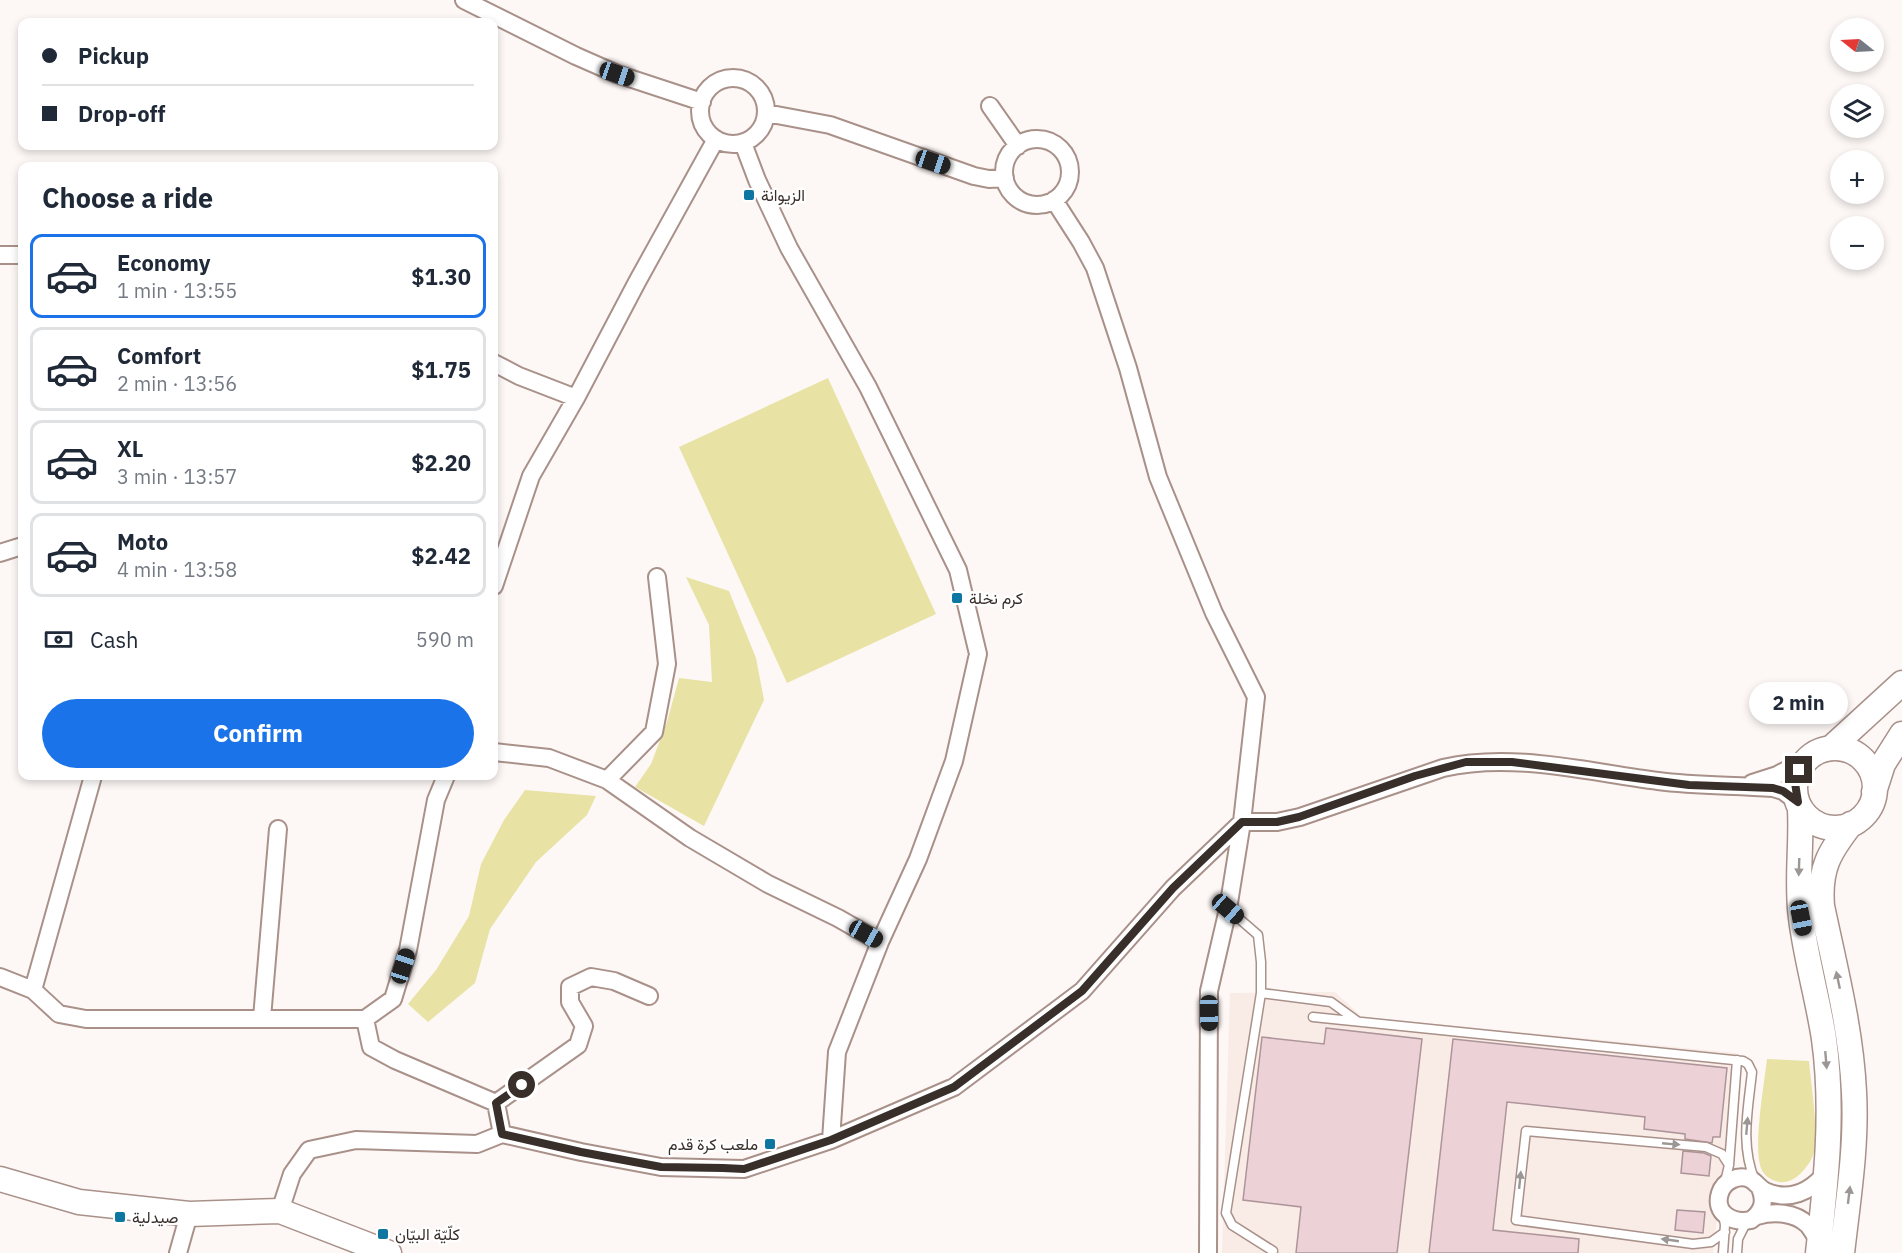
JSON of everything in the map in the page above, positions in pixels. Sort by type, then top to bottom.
[{"type":"main road","points":[[1831,748],[1894,690]]},
{"type":"main road","points":[[1842,1253],[1852,1168],[1854,1093],[1845,1016],[1822,906],[1824,866],[1851,824],[1865,814],[1872,804],[1883,764],[1902,734]]},
{"type":"main road","points":[[1818,1247],[1829,1142],[1827,1067],[1824,1039],[1801,918],[1798,874],[1799,805],[1795,783],[1799,770],[1807,759],[1831,748],[1842,749],[1853,752],[1870,768],[1875,792]]},
{"type":"main road","points":[[1799,805],[1809,819],[1820,825],[1832,828],[1851,824]]},
{"type":"main road","points":[[0,1179],[80,1202],[189,1214],[280,1211],[389,1253]]},
{"type":"street","points":[[464,0],[617,74],[702,102]]},
{"type":"street","points":[[728,78],[739,78],[749,82],[757,89],[763,98],[766,113],[760,130],[753,138],[732,144],[716,139],[704,128],[700,117],[702,102],[710,87],[728,78]]},
{"type":"street","points":[[990,106],[1018,146]]},
{"type":"street","points":[[766,113],[830,125],[974,176],[989,179],[1005,178]]},
{"type":"street","points":[[498,574],[531,476],[576,398],[716,139]]},
{"type":"street","points":[[1033,139],[1044,139],[1062,149],[1068,158],[1069,180],[1065,190],[1054,200],[1036,205],[1016,197],[1009,188],[1005,178],[1005,167],[1008,157],[1018,146],[1033,139]]},
{"type":"street","points":[[742,143],[789,248],[868,387],[958,570],[978,654],[954,761],[918,859],[880,942],[837,1052],[831,1140]]},
{"type":"street","points":[[1054,200],[1095,268],[1125,358],[1158,477],[1214,613],[1256,697],[1242,822],[1228,909],[1209,991],[1208,1253]]},
{"type":"street","points":[[0,255],[18,255]]},
{"type":"street","points":[[498,365],[519,376],[576,398]]},
{"type":"street","points":[[0,553],[18,547]]},
{"type":"street","points":[[607,780],[654,732],[667,664],[657,577]]},
{"type":"street","points":[[498,752],[549,758],[607,780],[690,838],[768,884],[838,918],[880,942]]},
{"type":"street","points":[[1736,786],[1777,775],[1807,759]]},
{"type":"street","points":[[280,1211],[292,1174],[309,1150],[356,1140],[477,1144],[502,1134],[661,1167],[744,1169],[831,1140],[954,1087],[1082,991],[1173,888],[1242,822],[1277,822],[1299,817],[1415,776],[1466,762],[1512,762],[1689,785],[1773,788],[1783,791],[1799,805]]},
{"type":"street","points":[[33,990],[92,780]]},
{"type":"street","points":[[0,977],[33,990],[59,1014],[86,1019],[364,1019],[393,999],[408,950],[436,800],[444,780]]},
{"type":"street","points":[[262,1018],[278,830]]},
{"type":"street","points":[[496,1103],[579,1045],[584,1026],[570,1002],[570,987],[591,977],[614,981],[649,996]]},
{"type":"street","points":[[364,1019],[371,1047],[395,1060],[496,1103]]},
{"type":"street","points":[[496,1103],[502,1134]]},
{"type":"street","points":[[1818,1247],[1808,1225],[1796,1218],[1776,1212],[1736,1221],[1723,1213],[1719,1198],[1724,1185],[1736,1178],[1743,1177],[1773,1193],[1796,1195],[1815,1186],[1826,1173]]},
{"type":"street","points":[[1752,1218],[1763,1202],[1758,1185]]},
{"type":"street","points":[[178,1253],[189,1214]]},
{"type":"lane","points":[[1228,909],[1258,934],[1261,993],[1226,1213],[1232,1225],[1273,1251]]},
{"type":"lane","points":[[1261,993],[1331,1002],[1357,1022]]},
{"type":"lane","points":[[1313,1017],[1737,1060],[1748,1064],[1752,1072],[1746,1155],[1758,1185]]},
{"type":"lane","points":[[1724,1185],[1729,1165],[1737,1060]]},
{"type":"lane","points":[[1725,1232],[1711,1242],[1694,1244],[1516,1220],[1526,1131],[1706,1147],[1722,1154],[1729,1165]]},
{"type":"lane","points":[[1722,1253],[1725,1232],[1723,1213]]},
{"type":"lane","points":[[1737,1253],[1738,1239],[1752,1218]]},
{"type":"shaded area","points":[[828,378],[936,614],[787,683],[679,447]]},
{"type":"shaded area","points":[[686,577],[729,591],[756,658],[764,700],[704,826],[635,787],[651,764],[667,722],[679,678],[712,682],[709,625]]},
{"type":"shaded area","points":[[525,790],[596,796],[587,815],[536,862],[490,929],[475,983],[428,1022],[408,1004],[436,970],[469,916],[481,864],[504,820]]},
{"type":"shaded area","points":[[1335,992],[1362,1017],[1736,1053],[1713,1253],[1222,1253],[1230,993]]},
{"type":"shaded area","points":[[1767,1059],[1809,1061],[1815,1120],[1814,1152],[1810,1162],[1799,1175],[1785,1182],[1772,1180],[1764,1174],[1758,1155],[1760,1113]]},
{"type":"building","points":[[1326,1028],[1422,1039],[1397,1253],[1296,1253],[1301,1207],[1243,1200],[1262,1037],[1324,1044]]},
{"type":"building","points":[[1453,1039],[1727,1068],[1720,1137],[1713,1137],[1712,1143],[1685,1139],[1685,1134],[1644,1129],[1645,1117],[1507,1102],[1493,1230],[1579,1239],[1578,1253],[1429,1253]]},
{"type":"building","points":[[1683,1151],[1711,1156],[1709,1176],[1681,1173]]},
{"type":"building","points":[[1677,1210],[1705,1212],[1703,1233],[1675,1230]]},
{"type":"place","name":"الزيوانة","points":[[749,195]]},
{"type":"place","name":"كرم نخلة","points":[[957,598]]},
{"type":"place","name":"ملعب كرة قدم","points":[[770,1144]]},
{"type":"place","name":"صيدلية","points":[[120,1217]]},
{"type":"place","name":"كلّيّة البيّان","points":[[383,1234]]},
{"type":"route","points":[[522,1085],[496,1103],[502,1134],[661,1167],[744,1169],[831,1140],[954,1087],[1082,991],[1173,888],[1242,822],[1277,822],[1299,817],[1415,776],[1466,762],[1536,764],[1689,785],[1773,788],[1783,791],[1798,802],[1795,783],[1799,770]]}]
